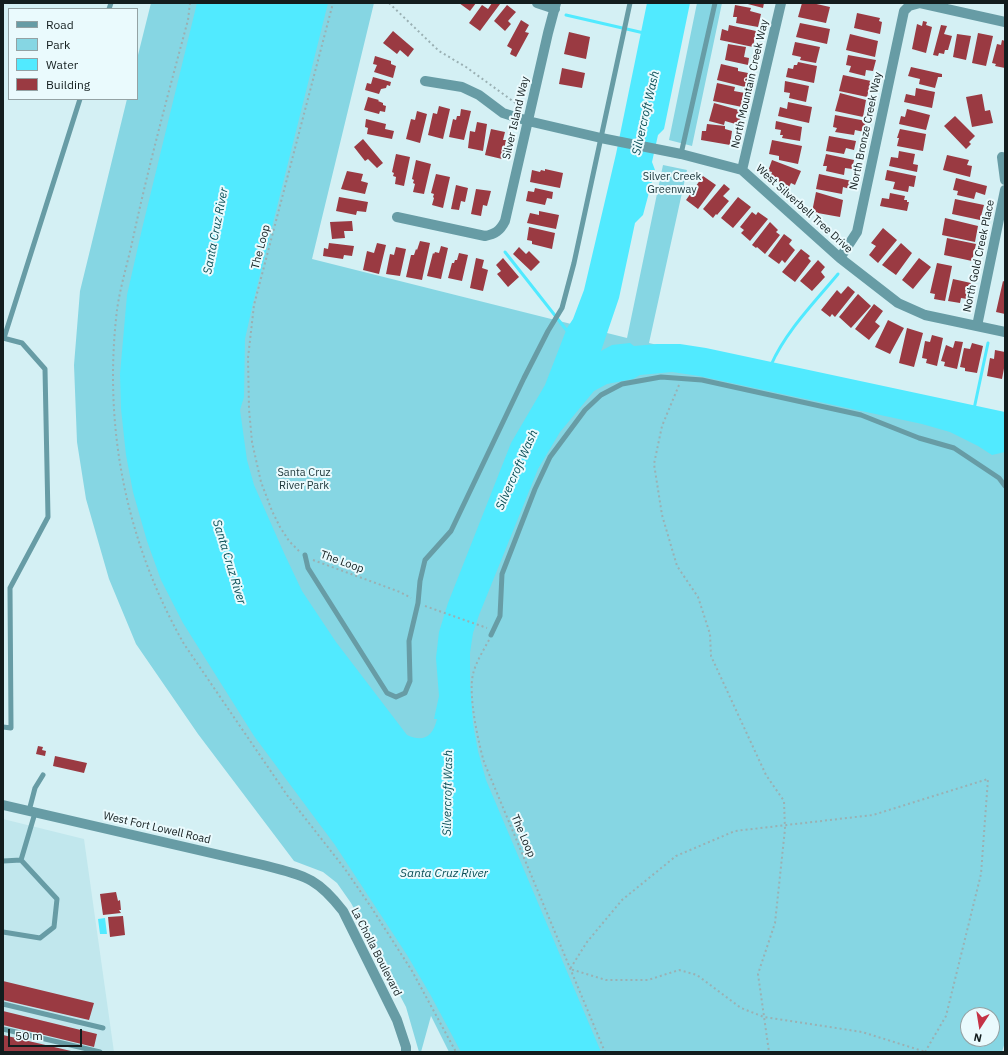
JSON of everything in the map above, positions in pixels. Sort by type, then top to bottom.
[{"type":"street","points":[[537,3],[556,6]]},
{"type":"street","name":"North Mountain Creek Way","points":[[742,170],[781,3]]},
{"type":"street","points":[[908,5],[924,4],[1005,22]]},
{"type":"street","name":"North Bronze Creek Way","points":[[840,258],[857,232],[902,16],[908,5]]},
{"type":"street","name":"Silver Island Way","points":[[397,218],[485,236],[496,235],[501,229],[505,221],[548,33],[556,6]]},
{"type":"street","name":"West Silverbell Tree Drive","points":[[425,81],[462,87],[479,95],[503,113],[528,118],[601,138],[681,154],[742,170],[840,258],[898,303],[925,315],[1005,332]]},
{"type":"street","points":[[1002,156],[1005,180]]},
{"type":"street","name":"North Gold Creek Place","points":[[977,326],[1005,190]]},
{"type":"street","name":"West Fort Lowell Road","points":[[3,805],[175,844],[304,876]]},
{"type":"street","name":"La Cholla Boulevard","points":[[304,876],[317,883],[331,895],[343,911],[397,1020],[406,1047],[406,1052]]},
{"type":"lane","points":[[305,555],[308,568],[387,692],[396,697],[405,693],[410,681],[409,641],[418,602],[420,581],[425,560],[451,531],[524,378],[548,331],[562,308],[576,255],[630,3]]},
{"type":"lane","points":[[681,154],[715,3]]},
{"type":"lane","points":[[3,727],[11,728],[10,588],[48,517],[45,368],[22,343],[3,338],[80,100]]},
{"type":"lane","points":[[491,635],[500,616],[502,574],[535,489],[550,457],[586,410],[601,395],[622,384],[661,377],[702,380],[862,415],[920,438],[954,448],[999,478],[1005,486]]},
{"type":"lane","points":[[21,860],[32,812],[35,788],[43,775]]},
{"type":"lane","points":[[3,861],[21,860]]},
{"type":"lane","points":[[3,932],[40,938],[54,927],[57,899],[21,860]]},
{"type":"lane","points":[[3,1004],[103,1028]]},
{"type":"lane","points":[[3,1029],[100,1052]]},
{"type":"path","points":[[190,3],[188,20],[139,209],[118,309],[113,370],[113,402],[118,458],[126,500],[137,538],[152,580],[173,625],[184,644],[287,794],[345,869],[372,907],[415,977],[456,1052]]},
{"type":"path","name":"The Loop","points":[[333,3],[254,306],[248,358],[249,409],[252,442],[261,482],[280,527],[289,541],[305,555],[322,564],[400,592],[427,608],[490,630],[491,635],[475,670],[472,683],[479,744],[491,780],[605,1052]]},
{"type":"path","points":[[389,3],[439,51],[466,67],[528,118]]},
{"type":"path","points":[[681,379],[662,426],[654,464],[662,515],[677,566],[698,597],[710,634],[711,656],[766,775],[784,801],[785,825],[775,923],[758,974],[769,1052]]},
{"type":"path","points":[[988,779],[980,874],[946,1016],[926,1052],[862,1032],[764,1017],[741,1008],[697,975],[679,970],[648,980],[606,980],[570,968],[587,942],[622,900],[676,856],[735,831],[785,825],[873,815],[988,779]]},
{"type":"shaded area","points":[[3,819],[84,839],[114,1052],[3,1052]]},
{"type":"green space","name":"Santa Cruz River Park","points":[[151,3],[374,3],[312,259],[627,338],[663,165],[687,170],[649,343],[1005,426],[1005,1042],[1002,1052],[449,1052],[431,1016],[421,1052],[419,1052],[406,1007],[351,903],[337,883],[323,872],[294,861],[198,734],[136,644],[109,579],[86,499],[77,442],[74,365],[80,291],[127,100],[138,100],[138,55]]},
{"type":"green space","name":"Silver Creek Greenway","points":[[697,3],[722,3],[692,146],[669,140]]},
{"type":"water","name":"Santa Cruz River","points":[[197,3],[328,3],[245,339],[244,397],[240,410],[247,460],[254,485],[302,591],[336,642],[407,735],[423,738],[430,734],[435,725],[437,719],[434,719],[439,696],[436,658],[439,632],[448,603],[511,443],[545,385],[567,328],[573,319],[584,290],[616,154],[647,3],[690,3],[664,129],[658,135],[652,162],[655,170],[643,215],[635,223],[619,298],[601,351],[612,345],[630,343],[634,346],[680,344],[706,348],[1005,412],[1005,452],[992,455],[950,432],[922,424],[699,376],[672,372],[640,375],[633,379],[607,384],[594,391],[560,432],[538,469],[479,615],[473,633],[470,653],[470,682],[473,724],[478,751],[486,780],[601,1052],[461,1052],[407,955],[335,845],[254,736],[183,623],[161,580],[147,541],[133,492],[126,455],[121,409],[120,374],[127,295]]},
{"type":"water","points":[[105,918],[107,934],[100,934],[98,919]]},
{"type":"building","points":[[459,3],[476,3],[470,11]]},
{"type":"building","points":[[492,3],[500,4],[480,31],[469,23],[482,5],[488,9]]},
{"type":"building","points":[[744,3],[764,3],[763,8]]},
{"type":"building","points":[[802,3],[812,3],[830,7],[826,23],[798,17]]},
{"type":"building","points":[[507,5],[516,12],[508,21],[511,24],[505,31],[494,21]]},
{"type":"building","points":[[735,5],[751,8],[750,11],[761,14],[758,27],[736,23],[737,17],[733,17]]},
{"type":"building","points":[[857,13],[880,18],[879,21],[882,22],[880,34],[854,28]]},
{"type":"building","points":[[521,20],[529,25],[525,32],[529,33],[516,57],[510,54],[512,49],[507,46]]},
{"type":"building","points":[[923,21],[927,22],[926,25],[932,27],[926,53],[912,49],[917,24],[922,26]]},
{"type":"building","points":[[800,23],[830,29],[827,44],[796,37]]},
{"type":"building","points":[[729,25],[756,31],[753,47],[720,40],[722,29],[728,31]]},
{"type":"building","points":[[941,25],[947,26],[944,34],[952,36],[948,50],[945,50],[944,54],[939,53],[938,56],[933,55]]},
{"type":"building","points":[[393,31],[414,49],[408,57],[400,50],[397,54],[383,43]]},
{"type":"building","points":[[569,32],[590,37],[586,59],[564,54]]},
{"type":"building","points":[[978,33],[993,36],[986,66],[972,63]]},
{"type":"building","points":[[850,34],[878,41],[875,57],[846,50]]},
{"type":"building","points":[[957,34],[971,36],[966,60],[953,57]]},
{"type":"building","points":[[1002,40],[1005,41],[1005,68],[995,66],[996,64],[992,63],[997,44],[1001,45]]},
{"type":"building","points":[[795,42],[820,47],[816,63],[800,60],[801,57],[792,55]]},
{"type":"building","points":[[728,44],[746,47],[744,57],[749,58],[748,65],[725,60]]},
{"type":"building","points":[[848,55],[876,60],[873,71],[866,70],[865,76],[849,72],[851,66],[846,65]]},
{"type":"building","points":[[375,56],[391,61],[391,64],[396,66],[393,78],[374,72],[377,65],[373,64]]},
{"type":"building","points":[[798,62],[817,66],[814,83],[786,77],[788,68],[793,69],[794,65],[797,65]]},
{"type":"building","points":[[721,64],[738,68],[738,71],[748,73],[745,87],[717,80]]},
{"type":"building","points":[[911,67],[942,74],[942,77],[938,77],[935,88],[919,84],[920,79],[908,76]]},
{"type":"building","points":[[562,68],[585,73],[582,88],[559,84]]},
{"type":"building","points":[[843,75],[871,81],[867,97],[839,91]]},
{"type":"building","points":[[373,77],[391,82],[390,86],[387,85],[386,88],[381,89],[379,94],[365,90],[367,83],[371,84]]},
{"type":"building","points":[[785,81],[809,86],[806,102],[789,98],[790,93],[784,92]]},
{"type":"building","points":[[717,83],[735,87],[734,91],[745,93],[742,107],[713,101]]},
{"type":"building","points":[[916,88],[935,92],[932,108],[904,102],[906,94],[915,96]]},
{"type":"building","points":[[840,93],[866,100],[863,117],[835,111]]},
{"type":"building","points":[[982,94],[985,111],[990,110],[993,123],[972,127],[966,97]]},
{"type":"building","points":[[368,97],[379,100],[378,101],[383,103],[383,105],[386,106],[385,112],[380,111],[379,114],[364,110]]},
{"type":"building","points":[[788,102],[812,107],[809,123],[778,116],[780,107],[787,109]]},
{"type":"building","points":[[714,103],[742,111],[739,125],[725,121],[724,125],[709,121]]},
{"type":"building","points":[[439,106],[450,109],[443,139],[428,135],[433,113],[437,114]]},
{"type":"building","points":[[461,109],[471,111],[464,140],[449,137],[453,119],[456,120],[457,116],[460,116]]},
{"type":"building","points":[[907,109],[930,115],[926,130],[899,124],[901,116],[905,117]]},
{"type":"building","points":[[417,111],[427,114],[420,143],[406,139],[411,119],[415,120]]},
{"type":"building","points":[[835,115],[866,121],[864,132],[855,130],[854,135],[835,132],[837,128],[833,127]]},
{"type":"building","points":[[955,116],[975,136],[969,142],[971,144],[966,149],[944,126]]},
{"type":"building","points":[[366,119],[386,124],[385,129],[394,131],[392,139],[367,134],[368,128],[365,127]]},
{"type":"building","points":[[776,121],[802,127],[800,141],[782,138],[783,135],[780,135],[781,130],[775,129]]},
{"type":"building","points":[[477,122],[487,124],[483,151],[468,148],[470,131],[475,132]]},
{"type":"building","points":[[707,124],[725,126],[725,129],[732,131],[730,145],[701,140],[702,131],[706,131]]},
{"type":"building","points":[[491,129],[505,132],[503,140],[506,140],[502,159],[485,155]]},
{"type":"building","points":[[900,129],[926,134],[923,151],[897,146],[899,138],[897,138]]},
{"type":"building","points":[[829,136],[856,141],[854,150],[846,148],[844,154],[826,151]]},
{"type":"building","points":[[363,139],[383,163],[377,168],[368,159],[365,161],[354,147]]},
{"type":"building","points":[[772,140],[802,146],[798,164],[779,160],[779,156],[769,154]]},
{"type":"building","points":[[899,151],[915,154],[913,164],[918,165],[917,172],[889,166],[891,157],[898,158]]},
{"type":"building","points":[[396,154],[410,157],[404,186],[395,184],[396,177],[393,176],[394,173],[392,172]]},
{"type":"building","points":[[826,154],[854,160],[852,169],[845,168],[844,175],[826,171],[827,166],[823,166]]},
{"type":"building","points":[[947,155],[969,160],[967,165],[972,166],[970,177],[943,170]]},
{"type":"building","points":[[416,160],[431,164],[424,194],[413,192],[415,184],[413,183],[414,180],[412,179]]},
{"type":"building","points":[[772,160],[801,171],[795,185],[791,183],[789,187],[770,179],[772,172],[768,171]]},
{"type":"building","points":[[545,169],[563,173],[560,188],[530,182],[532,170],[540,172],[541,170],[545,171]]},
{"type":"building","points":[[887,170],[916,176],[914,187],[909,186],[908,192],[893,189],[895,182],[885,180]]},
{"type":"building","points":[[347,171],[363,174],[361,181],[368,183],[365,194],[341,189]]},
{"type":"building","points":[[436,174],[450,177],[443,208],[432,205],[434,194],[431,193]]},
{"type":"building","points":[[819,174],[852,181],[850,189],[843,187],[842,194],[816,189]]},
{"type":"building","points":[[703,176],[716,185],[698,209],[686,200]]},
{"type":"building","points":[[956,178],[987,186],[985,195],[976,192],[974,199],[957,195],[958,191],[953,190]]},
{"type":"building","points":[[724,184],[730,189],[723,196],[729,201],[713,218],[703,209]]},
{"type":"building","points":[[456,185],[468,188],[465,202],[461,201],[459,210],[451,209]]},
{"type":"building","points":[[535,188],[553,192],[552,199],[547,198],[545,205],[526,201],[528,191],[534,192]]},
{"type":"building","points":[[476,189],[491,191],[487,206],[483,205],[481,216],[471,214]]},
{"type":"building","points":[[816,192],[843,200],[840,217],[812,212]]},
{"type":"building","points":[[890,193],[905,196],[904,200],[909,202],[907,211],[880,206],[882,198],[889,199]]},
{"type":"building","points":[[339,197],[368,202],[366,212],[357,211],[356,215],[336,211]]},
{"type":"building","points":[[738,197],[751,207],[733,228],[721,218]]},
{"type":"building","points":[[955,199],[984,205],[980,220],[952,214]]},
{"type":"building","points":[[539,211],[559,215],[556,229],[527,223],[530,213],[539,215]]},
{"type":"building","points":[[752,212],[756,215],[758,212],[768,219],[750,241],[741,233],[744,230],[740,227]]},
{"type":"building","points":[[945,218],[978,226],[975,242],[942,235]]},
{"type":"building","points":[[352,221],[353,231],[344,231],[345,238],[332,239],[330,222]]},
{"type":"building","points":[[770,222],[778,230],[776,232],[780,235],[765,254],[757,247],[756,248],[752,245]]},
{"type":"building","points":[[529,227],[555,233],[552,249],[532,244],[532,241],[527,240]]},
{"type":"building","points":[[883,228],[897,240],[878,263],[869,255],[876,246],[871,243]]},
{"type":"building","points":[[784,234],[792,240],[789,244],[795,250],[785,263],[782,260],[779,264],[768,256]]},
{"type":"building","points":[[947,238],[976,244],[972,261],[944,255]]},
{"type":"building","points":[[420,241],[430,243],[422,280],[406,277],[411,255],[414,255]]},
{"type":"building","points":[[329,243],[354,246],[352,256],[344,255],[343,259],[323,256],[324,248],[328,249]]},
{"type":"building","points":[[377,243],[386,245],[379,274],[363,270],[367,251],[374,253]]},
{"type":"building","points":[[901,243],[912,253],[896,275],[882,265]]},
{"type":"building","points":[[441,246],[448,248],[441,279],[427,276],[433,253],[439,253]]},
{"type":"building","points":[[396,247],[406,249],[400,276],[386,274],[390,254],[394,255]]},
{"type":"building","points":[[519,247],[526,254],[529,251],[540,262],[531,271],[513,254]]},
{"type":"building","points":[[801,249],[810,256],[808,258],[811,261],[795,282],[782,272]]},
{"type":"building","points":[[459,253],[468,255],[462,281],[448,278],[452,263],[457,260]]},
{"type":"building","points":[[476,258],[484,260],[482,268],[488,270],[483,291],[470,288]]},
{"type":"building","points":[[503,258],[519,277],[508,287],[497,274],[501,271],[496,265]]},
{"type":"building","points":[[919,258],[931,267],[913,289],[902,280]]},
{"type":"building","points":[[818,260],[825,267],[821,272],[825,277],[812,291],[800,281]]},
{"type":"building","points":[[937,263],[952,266],[945,301],[934,299],[935,294],[930,293]]},
{"type":"building","points":[[953,279],[971,283],[967,299],[961,298],[960,303],[948,301]]},
{"type":"building","points":[[1003,281],[1005,282],[1005,314],[996,312]]},
{"type":"building","points":[[848,286],[855,292],[835,317],[832,314],[830,317],[821,310],[837,290],[841,294]]},
{"type":"building","points":[[858,294],[871,306],[851,328],[839,317]]},
{"type":"building","points":[[874,304],[883,311],[875,322],[880,326],[869,340],[855,329]]},
{"type":"building","points":[[888,320],[904,328],[890,354],[875,347]]},
{"type":"building","points":[[907,328],[923,333],[914,367],[899,363]]},
{"type":"building","points":[[932,335],[943,338],[937,366],[926,363],[927,359],[922,358],[925,341],[930,342]]},
{"type":"building","points":[[955,341],[963,342],[957,369],[944,366],[945,362],[941,361],[946,345],[953,348]]},
{"type":"building","points":[[972,343],[983,346],[977,373],[965,371],[965,368],[960,367],[964,348],[970,349]]},
{"type":"building","points":[[995,350],[1005,352],[1005,363],[1002,379],[987,376],[990,358],[994,359]]},
{"type":"building","points":[[38,746],[43,747],[42,750],[46,751],[45,756],[36,754]]},
{"type":"building","points":[[55,756],[87,763],[84,773],[53,766]]},
{"type":"building","points":[[116,892],[118,901],[120,900],[121,910],[119,910],[121,913],[103,915],[100,894]]},
{"type":"building","points":[[123,916],[125,935],[110,937],[108,917]]},
{"type":"building","points":[[3,981],[94,1003],[89,1020],[3,1000]]},
{"type":"building","points":[[3,1011],[97,1034],[94,1047],[3,1025]]},
{"type":"building","points":[[3,1035],[71,1051],[71,1052],[3,1051]]},
{"type":"waterway","points":[[566,15],[644,33]]},
{"type":"waterway","points":[[505,252],[568,332]]},
{"type":"waterway","points":[[771,365],[792,329],[838,274]]},
{"type":"waterway","points":[[974,409],[988,343]]},
{"type":"water label","name":"Silvercroft Wash","points":[[646,113]]},
{"type":"water label","name":"Silvercroft Wash","points":[[517,470]]},
{"type":"water label","name":"Silvercroft Wash","points":[[448,793]]}]
